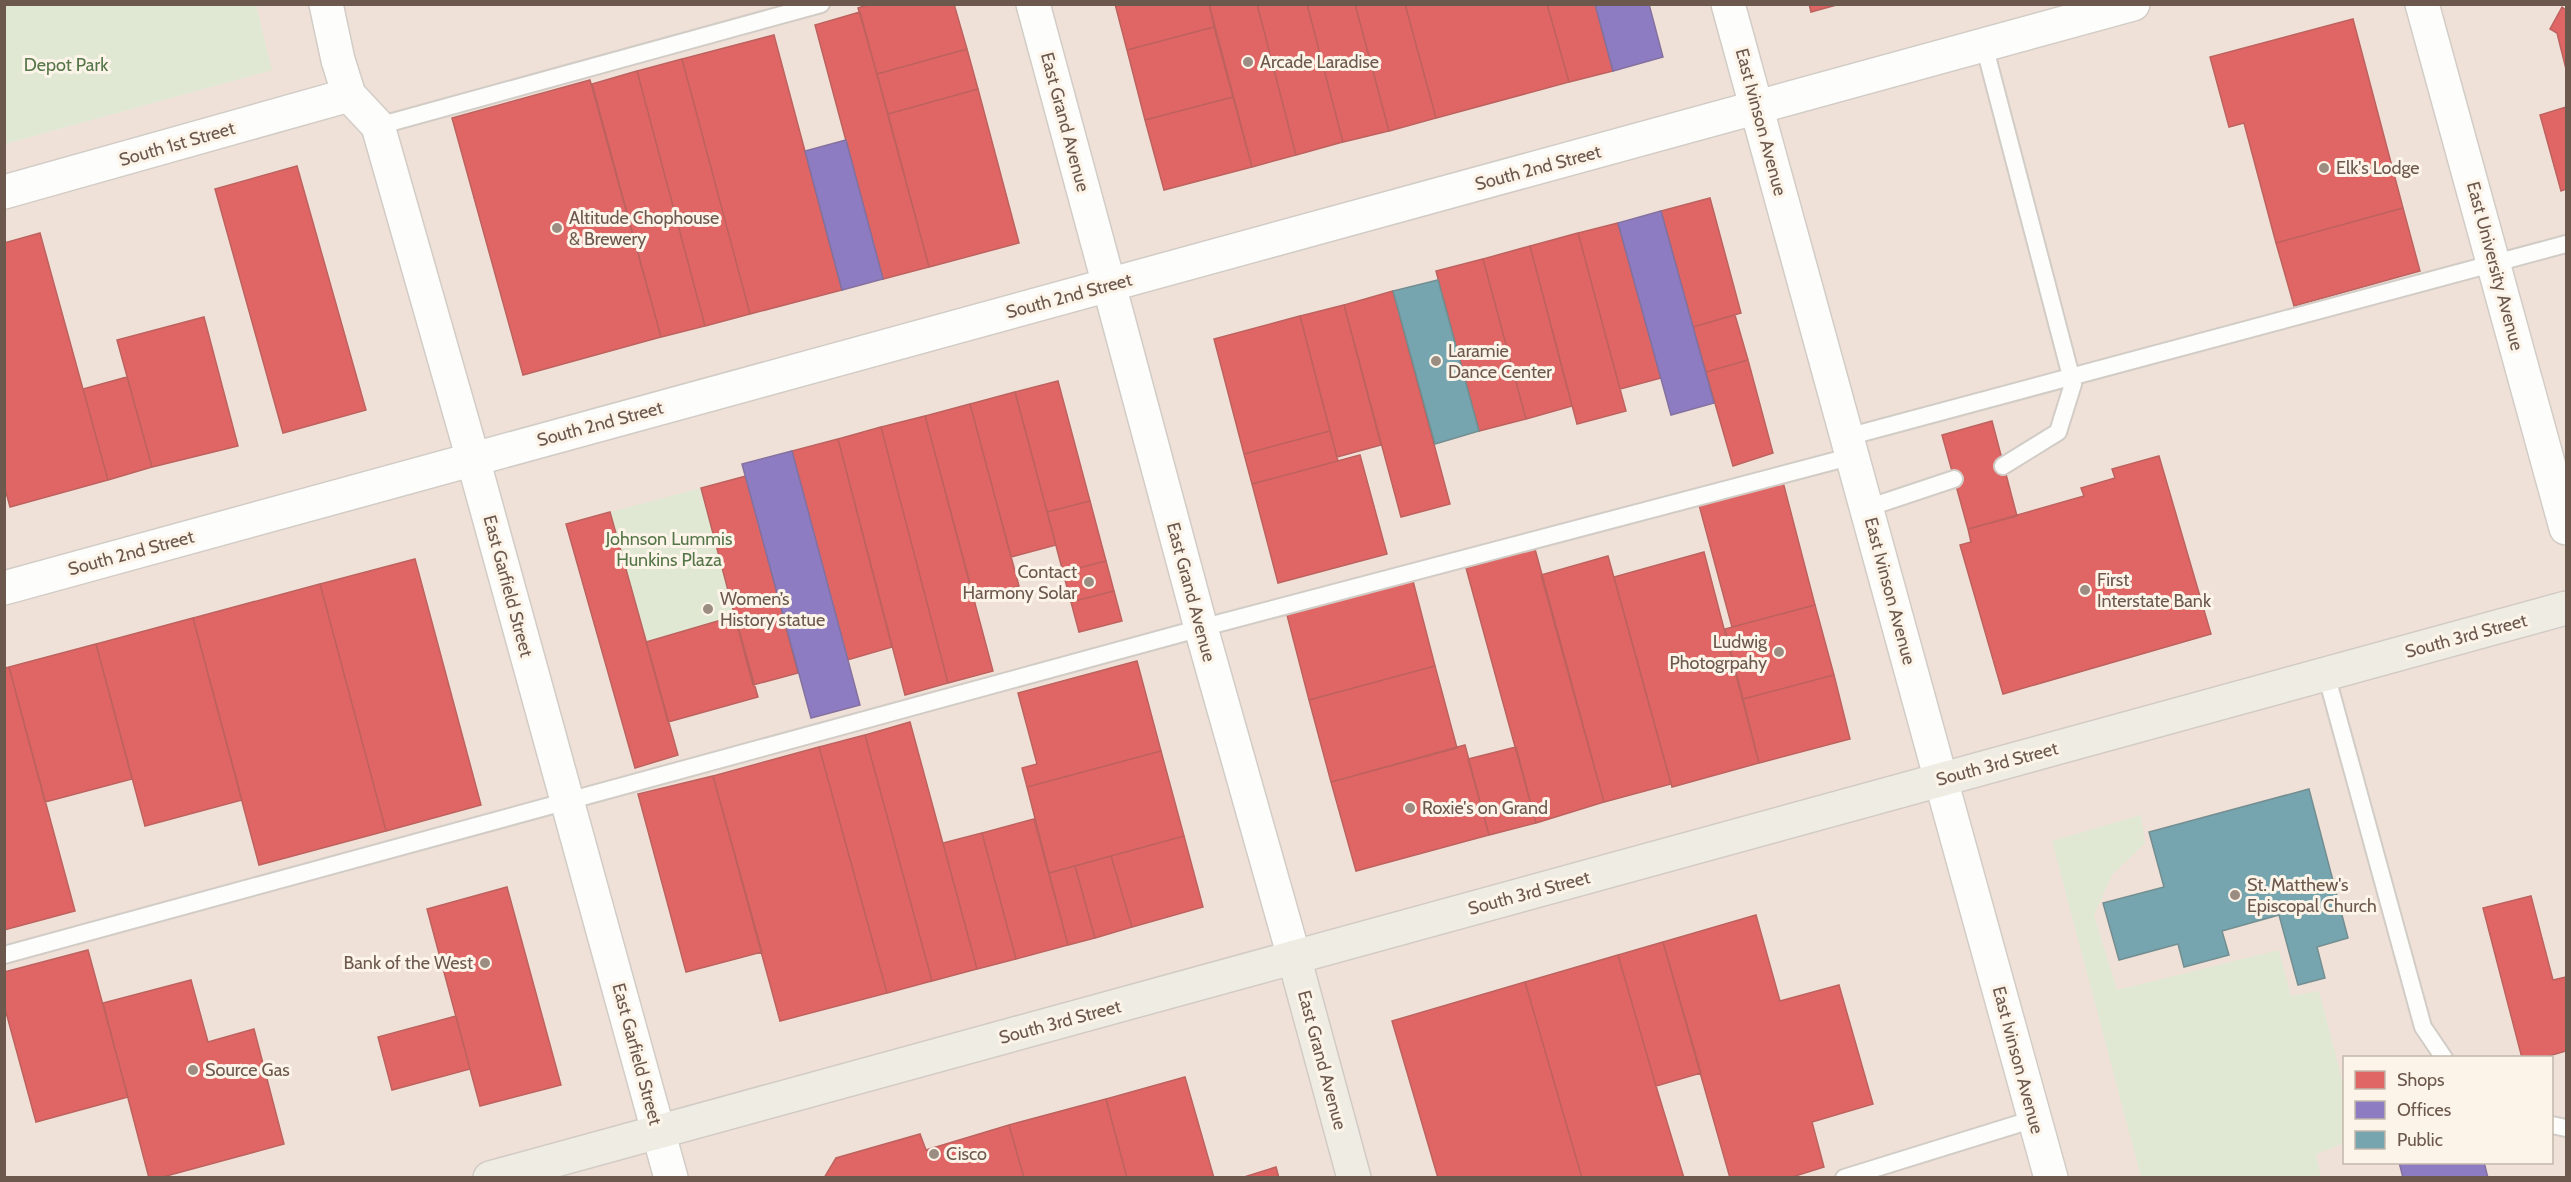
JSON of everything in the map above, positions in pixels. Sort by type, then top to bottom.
[{"type":"main road","name":"South 3rd Street","points":[[490,1178],[2566,609]]},
{"type":"main road","name":"East Grand Avenue","points":[[1294,957],[1354,1178]]},
{"type":"street","name":"East Garfield Street","points":[[326,4],[338,60],[349,95],[378,126],[473,459],[671,1178]]},
{"type":"street","name":"East Grand Avenue","points":[[1034,4],[1201,628],[1294,957]]},
{"type":"street","name":"East Ivinson Avenue","points":[[1728,4],[2051,1178]]},
{"type":"street","name":"South 2nd Street","points":[[4,588],[2133,4]]},
{"type":"street","name":"East University Avenue","points":[[2422,4],[2566,528]]},
{"type":"street","name":"South 1st Street","points":[[4,192],[349,95]]},
{"type":"lane","points":[[378,126],[821,4]]},
{"type":"lane","points":[[1984,45],[2073,384],[2058,432],[2003,465]]},
{"type":"lane","points":[[4,955],[1201,628],[1850,446],[2071,377],[2566,244]]},
{"type":"lane","points":[[1867,508],[1954,479]]},
{"type":"lane","points":[[2326,674],[2423,1027],[2443,1056]]},
{"type":"lane","points":[[1844,1178],[2034,1119]]},
{"type":"shaded area","points":[[256,5],[2566,5],[2566,1177],[5,1178],[5,144],[271,70]]},
{"type":"green space","name":"Depot Park","points":[[5,4],[256,5],[272,70],[5,144]]},
{"type":"green space","name":"Johnson Lummis Hunkins Plaza","points":[[701,488],[735,616],[646,642],[610,512]]},
{"type":"green space","points":[[2141,815],[2145,843],[2112,875],[2094,915],[2117,990],[2279,950],[2291,996],[2319,991],[2343,1083],[2343,1143],[2316,1154],[2321,1177],[2141,1177],[2052,841]]},
{"type":"building: Shops","points":[[870,4],[954,4],[967,49],[877,74],[858,8]]},
{"type":"building: Shops","points":[[1115,4],[1209,4],[1214,27],[1127,50]]},
{"type":"building: Shops","name":"Arcade Laradise","points":[[1209,4],[1257,4],[1296,155],[1252,167]]},
{"type":"building: Shops","points":[[1257,4],[1307,4],[1343,142],[1296,155]]},
{"type":"building: Shops","points":[[1307,4],[1355,4],[1389,131],[1343,142]]},
{"type":"building: Shops","points":[[1355,4],[1405,4],[1436,118],[1389,131]]},
{"type":"building: Shops","points":[[1405,4],[1547,4],[1569,82],[1436,118]]},
{"type":"building: Shops","points":[[1547,4],[1595,4],[1613,71],[1569,82]]},
{"type":"building: Shops","points":[[1809,4],[1840,4],[1811,12]]},
{"type":"building: Shops","points":[[2562,7],[2566,10],[2566,69],[2557,33],[2550,29]]},
{"type":"building: Shops","points":[[860,12],[929,267],[883,279],[815,25]]},
{"type":"building: Shops","name":"Elk's Lodge","points":[[2353,19],[2403,208],[2276,243],[2244,123],[2229,127],[2210,57]]},
{"type":"building: Shops","points":[[1214,27],[1233,97],[1145,120],[1127,50]]},
{"type":"building: Shops","points":[[774,35],[842,290],[750,314],[682,59]]},
{"type":"building: Shops","points":[[967,49],[978,89],[888,114],[877,74]]},
{"type":"building: Shops","points":[[682,59],[750,314],[705,326],[637,71]]},
{"type":"building: Shops","points":[[637,71],[705,326],[661,337],[592,84]]},
{"type":"building: Shops","name":"Altitude Chophouse & Brewery","points":[[590,80],[661,337],[523,375],[452,118]]},
{"type":"building: Shops","points":[[978,89],[1019,243],[929,267],[888,114]]},
{"type":"building: Shops","points":[[1233,97],[1252,167],[1164,190],[1145,120]]},
{"type":"building: Shops","points":[[2566,107],[2566,189],[2561,191],[2540,115]]},
{"type":"building: Shops","points":[[297,166],[366,410],[283,433],[215,189]]},
{"type":"building: Shops","points":[[1710,198],[1741,313],[1693,327],[1661,211]]},
{"type":"building: Shops","points":[[2403,208],[2420,271],[2294,306],[2276,243]]},
{"type":"building: Shops","points":[[1618,223],[1661,378],[1620,389],[1578,233]]},
{"type":"building: Shops","points":[[40,233],[108,480],[10,507],[4,485],[4,243]]},
{"type":"building: Shops","points":[[1578,233],[1626,411],[1577,424],[1530,246]]},
{"type":"building: Shops","points":[[1530,246],[1572,406],[1526,419],[1483,259]]},
{"type":"building: Shops","points":[[1483,259],[1526,419],[1479,431],[1436,271]]},
{"type":"building: Shops","points":[[1393,291],[1450,504],[1401,517],[1344,305]]},
{"type":"building: Shops","points":[[1344,305],[1381,445],[1337,457],[1300,316]]},
{"type":"building: Shops","points":[[1735,315],[1748,360],[1706,372],[1693,327]]},
{"type":"building: Shops","points":[[1300,316],[1330,431],[1244,454],[1214,339]]},
{"type":"building: Shops","points":[[204,317],[238,446],[152,467],[117,340]]},
{"type":"building: Shops","points":[[1748,360],[1773,453],[1733,466],[1706,372]]},
{"type":"building: Shops","points":[[127,377],[152,467],[108,480],[83,389]]},
{"type":"building: Shops","points":[[1058,381],[1090,501],[1047,512],[1015,392]]},
{"type":"building: Shops","points":[[1015,392],[1056,545],[1011,557],[970,404]]},
{"type":"building: Shops","points":[[970,404],[1019,586],[974,598],[925,416]]},
{"type":"building: Shops","points":[[925,416],[993,671],[948,683],[881,427]]},
{"type":"building: Shops","points":[[1992,421],[2017,516],[1968,529],[1942,435]]},
{"type":"building: Shops","points":[[881,427],[948,683],[905,695],[838,439]]},
{"type":"building: Shops","points":[[1330,431],[1338,461],[1252,484],[1244,454]]},
{"type":"building: Shops","points":[[838,439],[892,647],[847,660],[792,451]]},
{"type":"building: Shops","points":[[1360,455],[1387,554],[1278,583],[1252,484]]},
{"type":"building: Shops","name":"First Interstate Bank","points":[[2159,456],[2211,634],[2003,694],[1960,545],[1971,542],[1968,529],[2084,496],[2081,488],[2115,478],[2112,469]]},
{"type":"building: Shops","points":[[746,476],[798,673],[753,685],[701,488]]},
{"type":"building: Shops","points":[[1783,482],[1815,605],[1732,627],[1699,505]]},
{"type":"building: Shops","points":[[1090,501],[1106,561],[1063,572],[1047,512]]},
{"type":"building: Shops","points":[[610,512],[678,755],[635,768],[566,524]]},
{"type":"building: Shops","points":[[1535,549],[1604,802],[1536,823],[1466,568]]},
{"type":"building: Shops","points":[[1704,552],[1759,763],[1672,787],[1614,577]]},
{"type":"building: Shops","points":[[1608,556],[1671,784],[1604,802],[1541,575]]},
{"type":"building: Shops","points":[[415,559],[481,805],[386,831],[320,584]]},
{"type":"building: Shops","name":"Contact Harmony Solar","points":[[1106,561],[1114,591],[1071,602],[1063,572]]},
{"type":"building: Shops","points":[[1413,581],[1435,666],[1309,700],[1287,615]]},
{"type":"building: Shops","points":[[320,584],[386,831],[259,865],[193,618]]},
{"type":"building: Shops","points":[[1114,591],[1122,621],[1079,632],[1071,602]]},
{"type":"building: Shops","name":"Ludwig Photogrpahy","points":[[1815,605],[1834,675],[1743,699],[1725,629]]},
{"type":"building: Shops","points":[[735,616],[758,697],[668,722],[646,642]]},
{"type":"building: Shops","points":[[193,618],[242,800],[145,826],[96,644]]},
{"type":"building: Shops","points":[[96,644],[132,779],[45,802],[9,667]]},
{"type":"building: Shops","points":[[1137,661],[1161,751],[1027,787],[1022,768],[1037,764],[1018,693]]},
{"type":"building: Shops","points":[[1435,666],[1457,748],[1331,782],[1309,700]]},
{"type":"building: Shops","points":[[9,667],[75,911],[4,930],[4,668]]},
{"type":"building: Shops","points":[[1834,675],[1850,739],[1759,763],[1743,699]]},
{"type":"building: Shops","points":[[910,722],[977,969],[932,981],[865,735]]},
{"type":"building: Shops","points":[[865,735],[932,981],[887,993],[819,747]]},
{"type":"building: Shops","name":"Roxie's on Grand","points":[[1465,745],[1489,835],[1356,871],[1331,782]]},
{"type":"building: Shops","points":[[819,747],[887,993],[780,1021],[713,776]]},
{"type":"building: Shops","points":[[1516,747],[1536,823],[1489,835],[1468,759]]},
{"type":"building: Shops","points":[[1161,751],[1184,836],[1049,873],[1027,787]]},
{"type":"building: Shops","points":[[713,776],[762,952],[686,972],[638,794]]},
{"type":"building: Shops","points":[[1034,819],[1068,945],[1016,959],[982,833]]},
{"type":"building: Shops","points":[[982,833],[1016,959],[977,969],[943,843]]},
{"type":"building: Shops","points":[[1184,836],[1203,907],[1132,927],[1111,856]]},
{"type":"building: Shops","points":[[1111,856],[1132,927],[1095,938],[1075,866]]},
{"type":"building: Shops","points":[[1075,866],[1095,938],[1068,945],[1049,873]]},
{"type":"building: Shops","name":"Bank of the West","points":[[507,887],[561,1085],[480,1106],[427,909]]},
{"type":"building: Shops","points":[[2531,896],[2553,980],[2566,977],[2566,1051],[2549,1056],[2521,1056],[2483,908]]},
{"type":"building: Shops","points":[[1756,915],[1780,1001],[1839,985],[1873,1104],[1812,1122],[1824,1167],[1789,1178],[1730,1178],[1663,942]]},
{"type":"building: Shops","points":[[1663,942],[1701,1073],[1656,1086],[1618,955]]},
{"type":"building: Shops","points":[[88,950],[128,1097],[36,1122],[4,1005],[4,972]]},
{"type":"building: Shops","points":[[1618,955],[1684,1178],[1582,1178],[1525,982]]},
{"type":"building: Shops","name":"Source Gas","points":[[191,980],[208,1042],[254,1029],[284,1144],[159,1178],[149,1178],[103,1003]]},
{"type":"building: Shops","points":[[1525,982],[1582,1178],[1438,1178],[1392,1021]]},
{"type":"building: Shops","points":[[456,1016],[470,1069],[392,1090],[378,1037]]},
{"type":"building: Shops","points":[[1185,1077],[1214,1178],[1127,1178],[1106,1099]]},
{"type":"building: Shops","points":[[1106,1099],[1127,1178],[1024,1178],[1009,1125]]},
{"type":"building: Shops","name":"Cisco","points":[[1009,1125],[1024,1178],[824,1178],[836,1158],[920,1134],[926,1150]]},
{"type":"building: Shops","points":[[1276,1167],[1279,1178],[1241,1178]]},
{"type":"building: Offices","points":[[1595,4],[1649,4],[1663,57],[1613,71]]},
{"type":"building: Offices","points":[[846,140],[883,279],[842,290],[805,151]]},
{"type":"building: Offices","points":[[1661,211],[1714,403],[1671,415],[1618,223]]},
{"type":"building: Offices","points":[[792,451],[860,705],[811,718],[742,464]]},
{"type":"building: Offices","points":[[2400,1164],[2484,1164],[2488,1178],[2403,1178]]},
{"type":"building: Public","name":"Laramie Dance Center","points":[[1438,280],[1479,431],[1435,444],[1393,291]]},
{"type":"building: Public","name":"St. Matthew's Episcopal Church","points":[[2309,789],[2348,938],[2317,947],[2325,978],[2298,985],[2279,915],[2222,931],[2229,955],[2184,967],[2178,944],[2119,960],[2103,903],[2164,887],[2149,832]]},
{"type":"place","name":"Arcade Laradise","points":[[1248,62]]},
{"type":"place","name":"Elk's Lodge","points":[[2324,168]]},
{"type":"place","name":"Altitude Chophouse & Brewery","points":[[557,228]]},
{"type":"place","name":"Laramie Dance Center","points":[[1436,361]]},
{"type":"place","name":"Contact Harmony Solar","points":[[1089,582]]},
{"type":"place","name":"First Interstate Bank","points":[[2085,590]]},
{"type":"place","name":"Women’s History statue","points":[[708,609]]},
{"type":"place","name":"Ludwig Photogrpahy","points":[[1779,652]]},
{"type":"place","name":"Roxie's on Grand","points":[[1410,808]]},
{"type":"place","name":"St. Matthew's Episcopal Church","points":[[2235,895]]},
{"type":"place","name":"Bank of the West","points":[[485,963]]},
{"type":"place","name":"Source Gas","points":[[193,1070]]},
{"type":"place","name":"Cisco","points":[[934,1154]]}]
